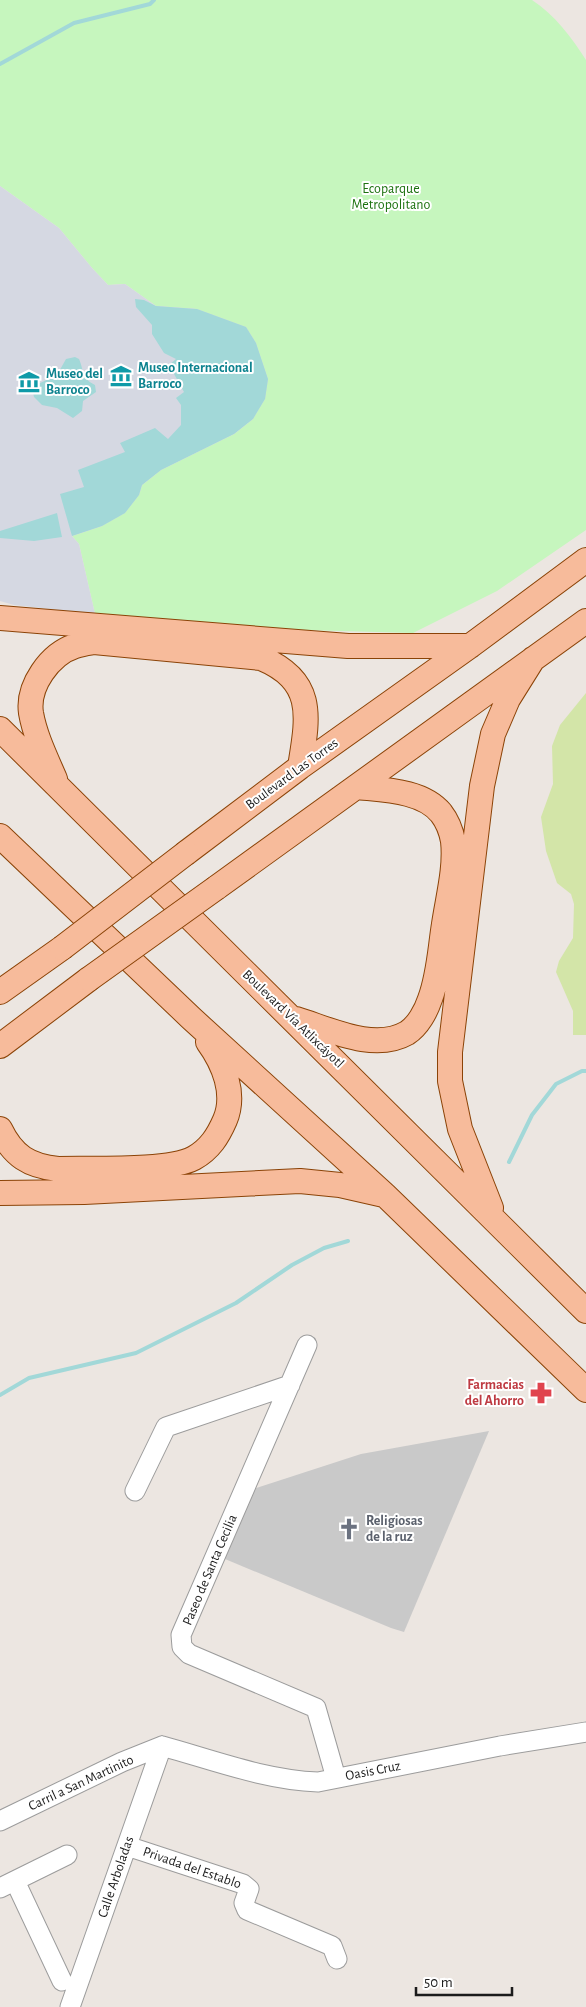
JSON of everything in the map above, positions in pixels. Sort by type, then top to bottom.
[{"type":"main road","name":"Boulevard Las Torres","points":[[0,992],[62,948],[300,767],[470,646],[586,560]]},
{"type":"main road","points":[[0,618],[348,646],[470,646]]},
{"type":"main road","points":[[0,1066],[8,1040],[89,979],[586,621]]},
{"type":"main road","points":[[58,788],[33,721],[31,711],[32,693],[48,664],[74,646],[94,642],[261,658],[278,665],[294,678],[302,690],[305,702],[305,739],[300,767]]},
{"type":"main road","points":[[495,1219],[460,1129],[450,1081],[450,1052],[482,786],[492,734],[508,699],[533,659]]},
{"type":"main road","name":"Boulevard Vía Atlixcáyotl","points":[[0,728],[58,788],[586,1310]]},
{"type":"main road","points":[[290,1017],[353,1037],[385,1040],[408,1032],[426,1008],[434,986],[454,859],[450,825],[440,811],[426,801],[398,792],[356,787]]},
{"type":"main road","points":[[0,836],[191,1018],[385,1195],[586,1390]]},
{"type":"main road","points":[[0,1129],[8,1144],[18,1155],[42,1167],[58,1169],[162,1166],[193,1158],[214,1141],[227,1115],[230,1100],[228,1083],[216,1052],[191,1018]]},
{"type":"main road","points":[[0,1193],[94,1192],[300,1181],[340,1185],[385,1195]]},
{"type":"street","name":"Paseo de Santa Cecilia","points":[[307,1345],[181,1635],[182,1647],[189,1654],[316,1708],[336,1778]]},
{"type":"street","points":[[135,1491],[166,1426],[290,1384]]},
{"type":"street","name":"Oasis Cruz","points":[[162,1746],[268,1776],[294,1781],[318,1782],[500,1746],[586,1732]]},
{"type":"street","name":"Carril a San Martinito","points":[[0,1821],[122,1762],[162,1746]]},
{"type":"street","name":"Calle Arboladas","points":[[70,2007],[162,1746]]},
{"type":"street","name":"Privada del Establo","points":[[127,1846],[243,1884],[249,1889],[244,1903],[248,1910],[332,1946],[336,1960]]},
{"type":"street","points":[[62,1981],[7,1884],[67,1855]]},
{"type":"shaded area","points":[[0,186],[59,228],[108,285],[125,284],[156,306],[197,309],[246,327],[256,343],[268,379],[265,399],[253,419],[234,434],[161,470],[142,485],[139,495],[125,513],[102,526],[72,536],[79,544],[95,614],[14,605],[0,601]]},
{"type":"shaded area","points":[[489,1431],[404,1632],[225,1559],[253,1489],[361,1454]]},
{"type":"green space","name":"Ecoparque Metropolitano","points":[[0,0],[532,0],[548,12],[569,35],[586,60],[586,530],[497,591],[413,633],[304,630],[95,614],[79,544],[72,536],[102,526],[139,495],[142,485],[161,470],[234,434],[253,419],[197,309],[156,306],[125,284],[108,285],[59,228],[0,186]]},
{"type":"green space","points":[[586,693],[586,1035],[573,1035],[573,1011],[556,972],[559,961],[573,938],[574,904],[571,894],[557,883],[546,851],[541,817],[553,784],[552,746],[560,725]]},
{"type":"water","points":[[135,299],[144,300],[156,306],[197,309],[246,327],[256,343],[268,379],[265,399],[253,419],[234,434],[161,470],[142,485],[139,495],[125,513],[102,526],[72,536],[60,494],[84,487],[78,470],[125,452],[120,443],[155,428],[168,439],[181,425],[181,405],[176,398],[184,392],[169,365],[176,359],[164,353],[152,334],[152,325],[136,307]]},
{"type":"water","points":[[75,357],[79,359],[87,380],[95,385],[96,392],[83,401],[82,411],[73,418],[57,408],[42,405],[34,397],[33,392],[38,384],[57,375],[66,359]]},
{"type":"water","points":[[57,513],[62,537],[34,541],[0,538],[0,531]]},
{"type":"waterway","points":[[0,64],[74,23],[150,4],[154,0]]},
{"type":"waterway","points":[[509,1162],[532,1115],[556,1084],[582,1071],[586,1071]]},
{"type":"waterway","points":[[0,1395],[29,1378],[136,1353],[236,1303],[292,1265],[324,1248],[348,1241]]},
{"type":"place","name":"Museo Internacional Barroco","points":[[121,376]]},
{"type":"place","name":"Museo del Barroco","points":[[29,382]]},
{"type":"place","name":"Farmacias del Ahorro","points":[[541,1393]]},
{"type":"place","name":"Religiosas de la ruz","points":[[349,1529]]}]
